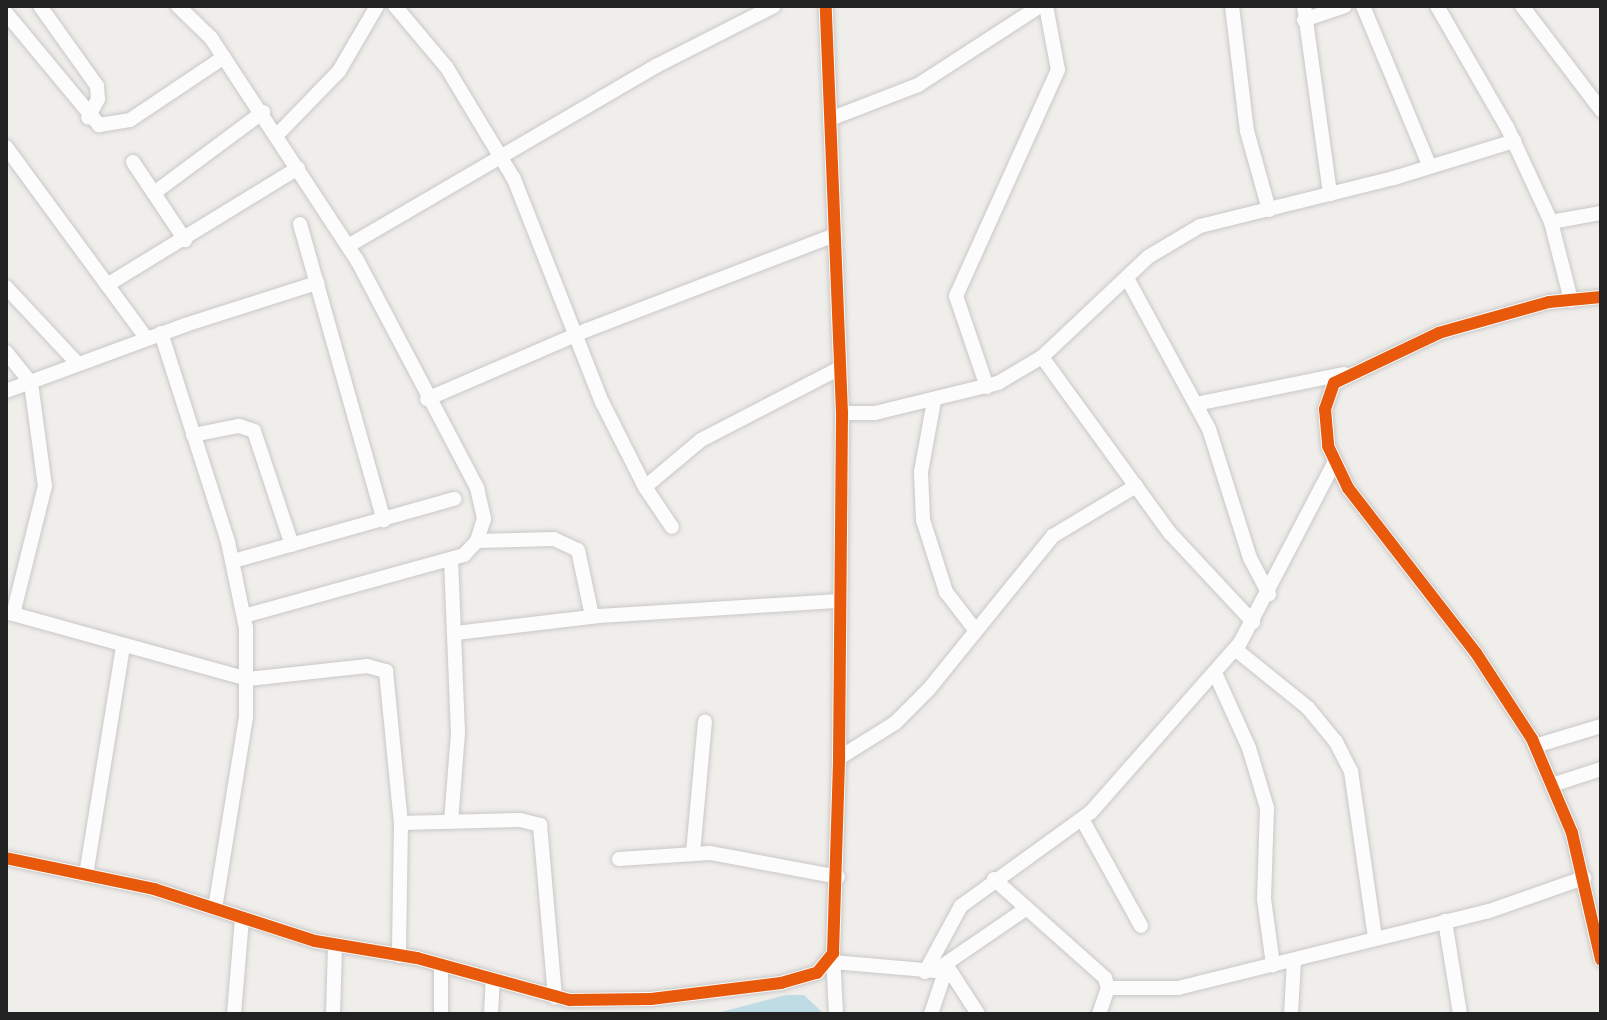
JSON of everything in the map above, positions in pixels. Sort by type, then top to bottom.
[{"type":"street","points":[[40,6],[97,86],[98,99],[88,118]]},
{"type":"street","points":[[178,6],[201,25],[263,112],[348,246],[477,488],[484,519],[477,541],[464,555],[244,616]]},
{"type":"street","points":[[277,135],[339,71],[377,6]]},
{"type":"street","points":[[348,246],[656,66],[774,6]]},
{"type":"street","points":[[826,6],[842,413],[838,877],[833,958],[836,1014]]},
{"type":"street","points":[[830,119],[918,85],[1043,6],[1058,70],[956,296],[987,387]]},
{"type":"street","points":[[1232,6],[1247,131],[1269,210]]},
{"type":"street","points":[[1330,194],[1304,13],[1345,6]]},
{"type":"street","points":[[1363,6],[1430,167]]},
{"type":"street","points":[[1437,6],[1514,141],[1551,222],[1571,300]]},
{"type":"street","points":[[1522,6],[1601,110]]},
{"type":"street","points":[[404,9],[447,68],[502,158],[577,334],[602,402],[645,487],[672,527]]},
{"type":"street","points":[[6,13],[88,118],[115,126],[130,120],[224,57]]},
{"type":"street","points":[[154,193],[263,112]]},
{"type":"street","points":[[842,413],[875,413],[987,387],[1042,357],[1127,278],[1179,235],[1514,141]]},
{"type":"street","points":[[6,147],[107,285],[154,336],[193,435],[233,561],[244,616],[248,679],[215,908]]},
{"type":"street","points":[[133,162],[185,240]]},
{"type":"street","points":[[107,285],[298,168]]},
{"type":"street","points":[[1551,222],[1601,213]]},
{"type":"street","points":[[300,224],[384,520]]},
{"type":"street","points":[[427,399],[577,334],[835,235]]},
{"type":"street","points":[[1127,278],[1196,404],[1223,468],[1250,558],[1269,594]]},
{"type":"street","points":[[6,391],[154,336],[317,283]]},
{"type":"street","points":[[6,287],[78,364]]},
{"type":"street","points":[[1196,404],[1349,374],[1439,333],[1571,300],[1601,297]]},
{"type":"street","points":[[6,352],[31,383],[45,486],[10,613],[248,679],[367,666],[386,671],[401,823],[399,956]]},
{"type":"street","points":[[1042,357],[1170,533],[1253,622]]},
{"type":"street","points":[[645,487],[701,440],[840,368]]},
{"type":"street","points":[[1349,374],[1326,395],[1328,446],[1348,488],[1476,653],[1535,746],[1590,882],[1601,960]]},
{"type":"street","points":[[934,401],[921,472],[923,520],[946,592],[976,631]]},
{"type":"street","points":[[193,435],[239,426],[254,431],[292,545]]},
{"type":"street","points":[[925,972],[961,906],[994,879],[1082,819],[1235,649],[1269,594],[1335,461]]},
{"type":"street","points":[[839,758],[895,723],[976,631],[1053,536],[1136,486]]},
{"type":"street","points":[[233,561],[454,499]]},
{"type":"street","points":[[477,541],[554,539],[578,550],[592,616]]},
{"type":"street","points":[[451,559],[458,733],[451,822]]},
{"type":"street","points":[[456,633],[592,616],[840,601]]},
{"type":"street","points":[[86,875],[123,646]]},
{"type":"street","points":[[1235,649],[1308,708],[1336,742],[1351,771],[1375,937]]},
{"type":"street","points":[[1215,673],[1249,748],[1267,808],[1264,899],[1273,965]]},
{"type":"street","points":[[693,853],[705,722]]},
{"type":"street","points":[[1535,746],[1601,726]]},
{"type":"street","points":[[1552,785],[1601,769]]},
{"type":"street","points":[[1082,819],[1141,926]]},
{"type":"street","points":[[401,823],[520,820],[540,825],[555,997]]},
{"type":"street","points":[[619,859],[693,853],[838,877]]},
{"type":"street","points":[[6,858],[215,908],[335,945],[441,965],[604,1009],[801,980],[817,973],[833,958]]},
{"type":"street","points":[[994,879],[1024,910],[1097,970],[1108,988]]},
{"type":"street","points":[[1108,988],[1178,988],[1590,882]]},
{"type":"street","points":[[833,958],[925,972],[947,966],[1024,910]]},
{"type":"street","points":[[234,1014],[242,918]]},
{"type":"street","points":[[1445,921],[1460,1014]]},
{"type":"street","points":[[333,1014],[335,945]]},
{"type":"street","points":[[1291,1014],[1294,960]]},
{"type":"street","points":[[441,965],[441,1014]]},
{"type":"street","points":[[931,1014],[947,966]]},
{"type":"street","points":[[947,966],[978,1014]]},
{"type":"street","points":[[491,1014],[493,980]]},
{"type":"street","points":[[1099,1014],[1108,988]]},
{"type":"water","points":[[786,995],[804,995],[824,1014],[713,1014]]},
{"type":"cycle path","points":[[6,858],[154,889],[315,941],[417,958],[570,1000],[651,999],[781,983],[817,973],[833,953],[839,758],[842,413],[826,6]]},
{"type":"cycle path","points":[[1601,297],[1549,302],[1439,333],[1334,383],[1325,409],[1328,446],[1348,488],[1476,653],[1532,739],[1572,833],[1601,960]]}]
